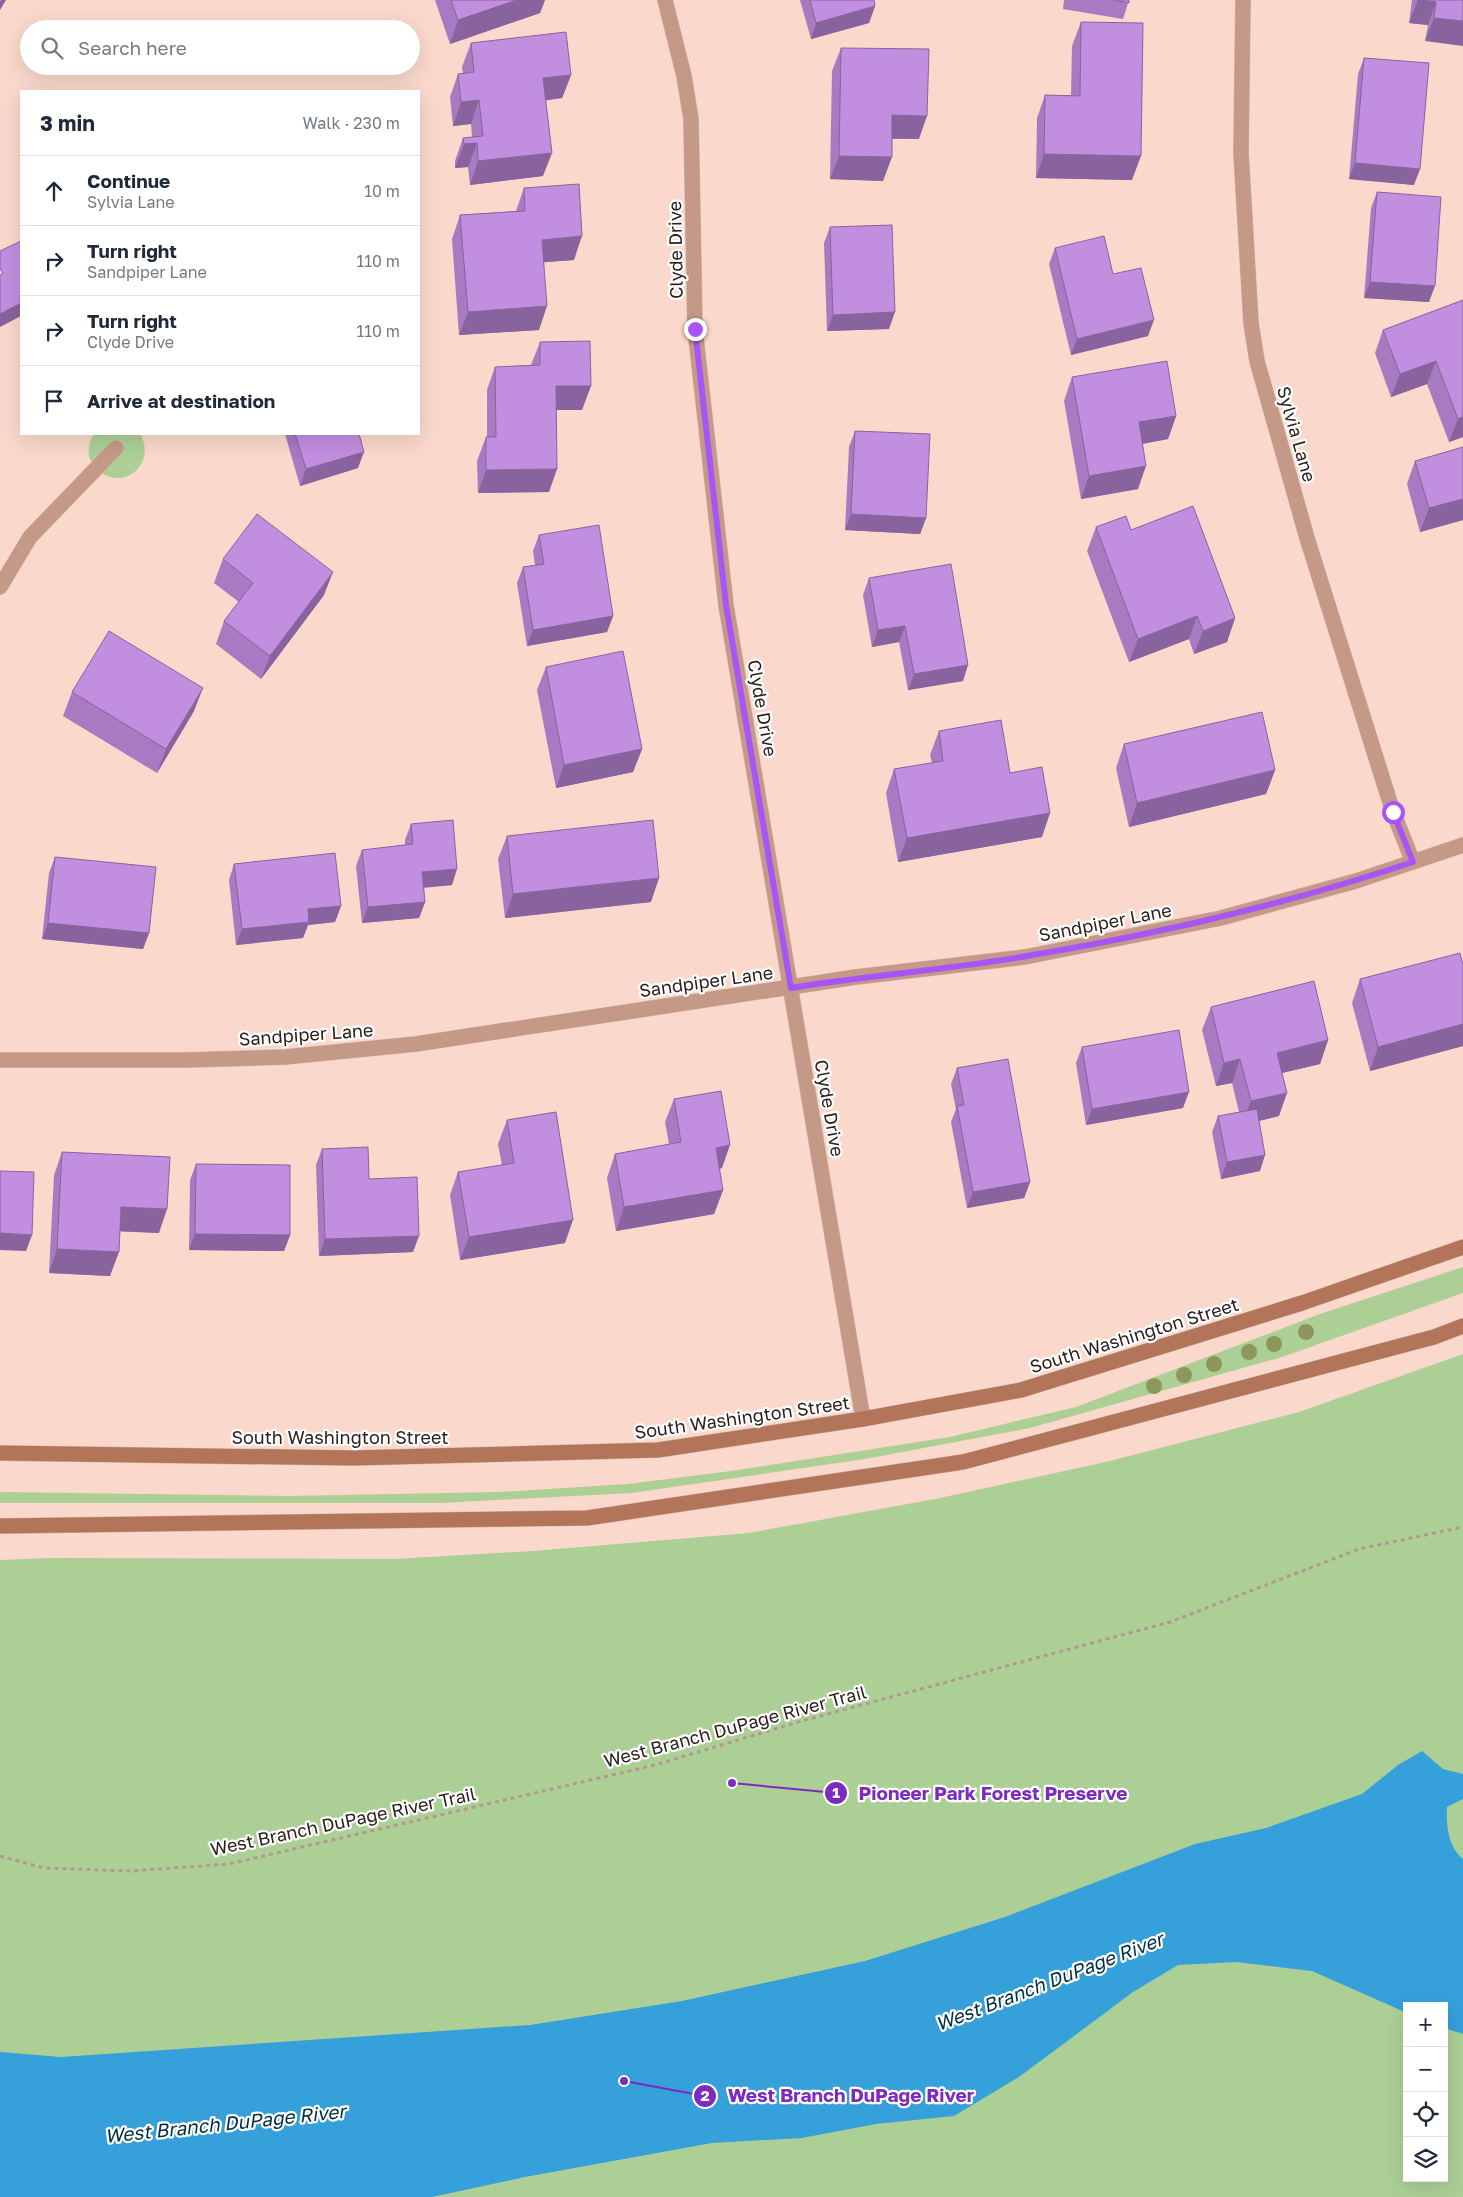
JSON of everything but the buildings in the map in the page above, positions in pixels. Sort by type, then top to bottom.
[{"type":"main road","name":"South Washington Street","points":[[0,1453],[353,1458],[658,1450],[863,1419],[1021,1390],[1302,1304],[1463,1247]]},
{"type":"main road","points":[[0,1526],[587,1518],[963,1462],[1434,1337],[1463,1326]]},
{"type":"street","name":"Clyde Drive","points":[[665,0],[684,76],[691,119],[695,329],[726,605],[863,1419]]},
{"type":"street","name":"Sylvia Lane","points":[[1243,0],[1241,153],[1251,323],[1257,360],[1307,538],[1393,812],[1413,862]]},
{"type":"street","points":[[0,587],[30,537],[116,448]]},
{"type":"street","name":"Sandpiper Lane","points":[[0,1060],[186,1060],[285,1057],[416,1044],[856,977],[1025,957],[1220,918],[1356,881],[1463,845]]},
{"type":"path","name":"West Branch DuPage River Trail","points":[[0,1856],[44,1868],[130,1871],[229,1864],[655,1765],[798,1722],[1170,1622],[1359,1549],[1463,1527]]},
{"type":"green space","points":[[94,435],[141,435],[144,443],[143,460],[135,471],[125,477],[114,478],[95,468],[90,458],[89,447]]},
{"type":"green space","points":[[1463,1267],[1463,1293],[1282,1357],[1030,1428],[865,1459],[632,1493],[440,1503],[0,1503],[0,1492],[289,1496],[499,1492],[628,1484],[731,1471],[950,1437],[1076,1407],[1320,1314]]},
{"type":"green space","points":[[1463,1354],[1463,2197],[0,2197],[0,1560],[48,1558],[395,1559],[533,1551],[749,1533],[935,1499],[1106,1462],[1299,1412]]},
{"type":"water","points":[[1422,1751],[1443,1769],[1463,1774],[1463,1799],[1447,1807],[1447,1814],[1451,1842],[1463,1859],[1463,2034],[1448,2029],[1448,2002],[1403,2002],[1403,2011],[1312,1971],[1236,1962],[1178,1965],[1133,1992],[1019,2077],[954,2116],[876,2124],[802,2138],[712,2143],[525,2177],[432,2197],[0,2197],[0,2052],[61,2057],[530,2025],[682,2001],[865,1961],[1005,1917],[1195,1844],[1266,1828],[1362,1794],[1398,1765]]},
{"type":"place","name":"Pioneer Park Forest Preserve","points":[[732,1783]]},
{"type":"place","name":"West Branch DuPage River","points":[[624,2081]]},
{"type":"route","points":[[695,329],[726,605],[791,988],[856,977],[1025,957],[1220,918],[1356,881],[1413,862],[1393,812]]}]
